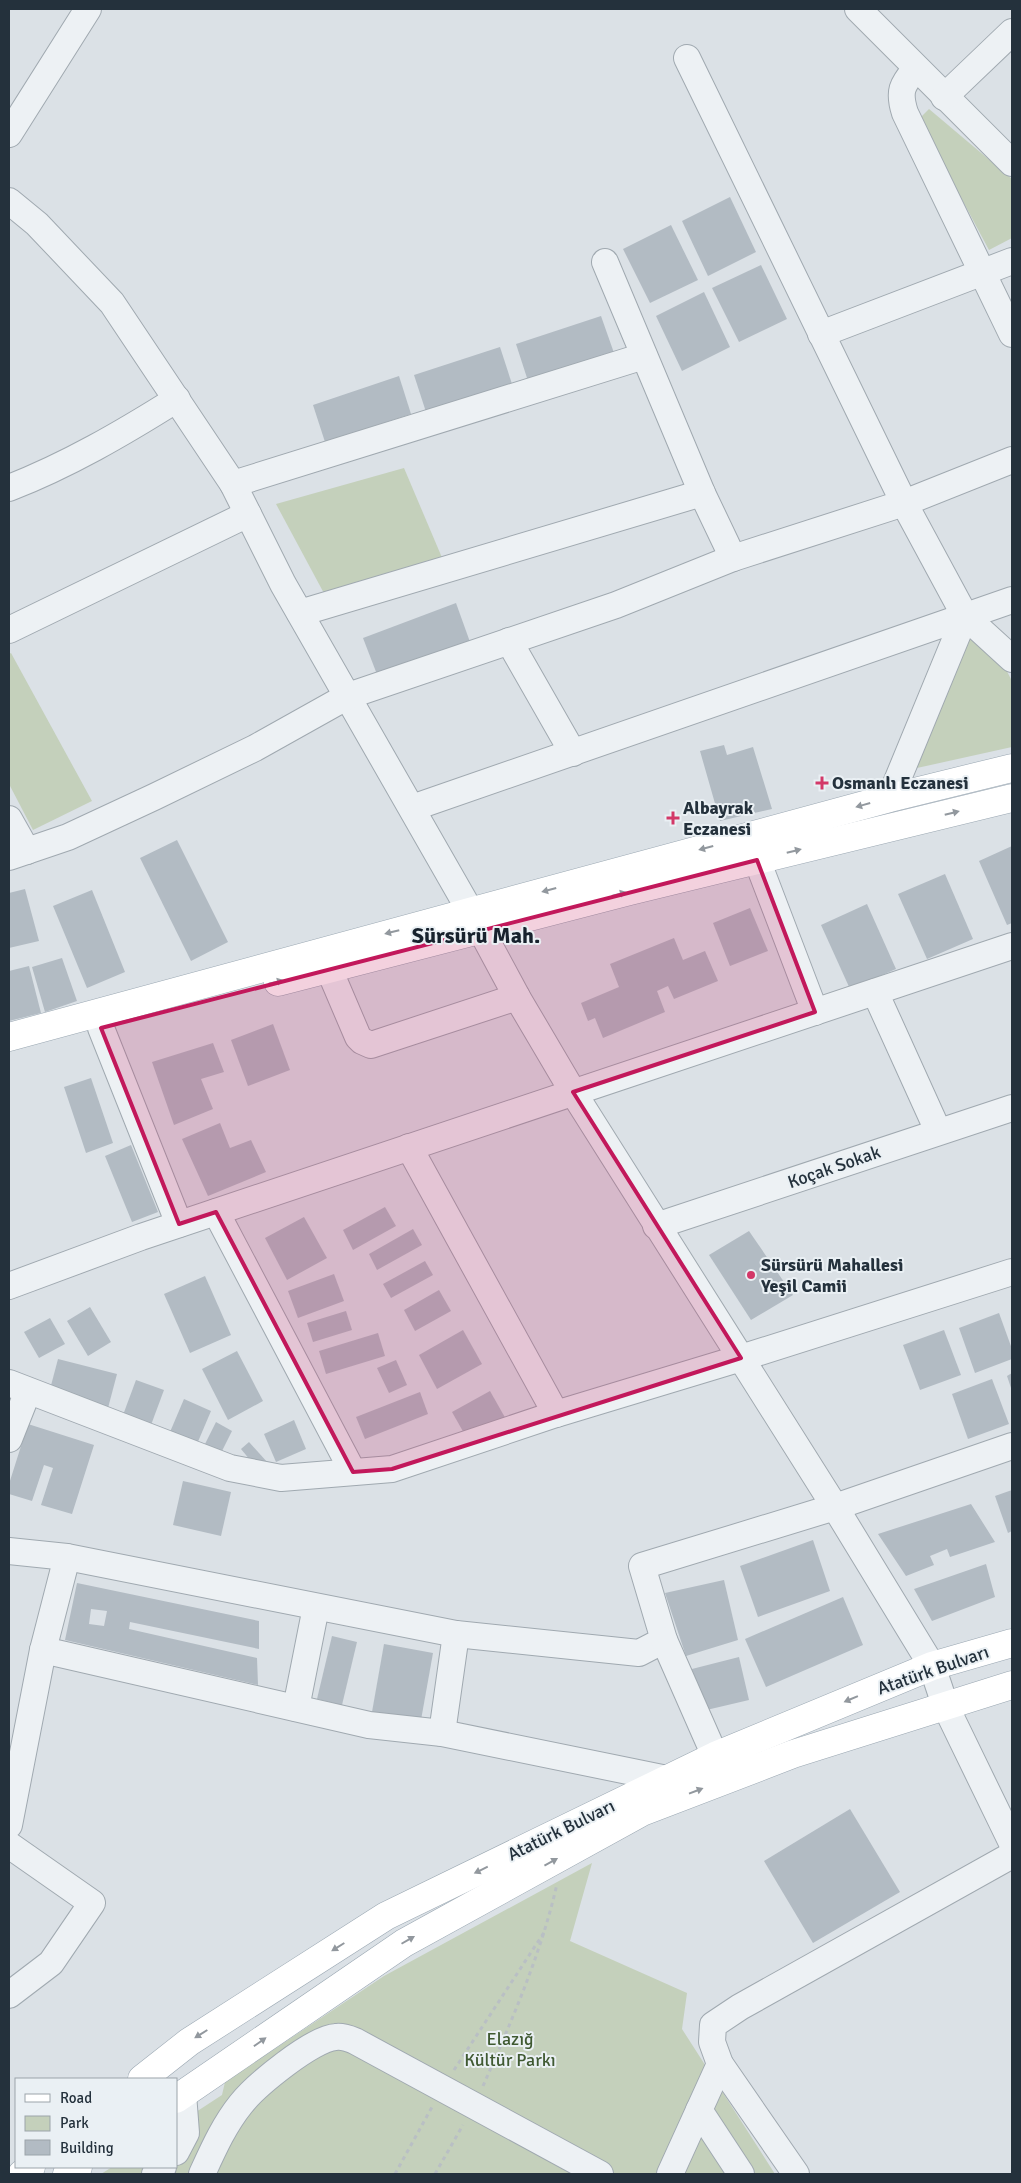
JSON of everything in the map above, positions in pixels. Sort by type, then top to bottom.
[{"type":"main road","points":[[9,1054],[101,1028],[329,969],[475,921],[890,798],[1012,768]]},
{"type":"main road","points":[[9,1037],[475,921],[757,860],[1012,798]]},
{"type":"main road","name":"Atatürk Bulvarı","points":[[143,2078],[189,2042],[386,1916],[715,1756],[932,1666],[1012,1643]]},
{"type":"main road","name":"Atatürk Bulvarı","points":[[180,2097],[404,1943],[642,1812],[793,1754],[1012,1685]]},
{"type":"street","points":[[9,134],[88,9]]},
{"type":"street","points":[[858,9],[1012,163]]},
{"type":"street","points":[[944,97],[1012,32]]},
{"type":"street","points":[[687,58],[904,503],[965,616],[1012,659]]},
{"type":"street","points":[[916,68],[902,88],[900,98],[904,113],[984,272],[1012,334]]},
{"type":"street","points":[[9,201],[37,224],[112,303],[233,484],[300,613],[412,808],[516,997],[656,1226],[742,1358],[932,1666],[945,1705],[1012,1843]]},
{"type":"street","points":[[821,334],[1012,261]]},
{"type":"street","points":[[605,262],[702,493],[733,558]]},
{"type":"street","points":[[233,484],[644,356]]},
{"type":"street","points":[[9,488],[39,477],[104,443],[177,399]]},
{"type":"street","points":[[9,819],[18,854],[68,837],[255,748],[348,696],[616,605],[733,558],[904,503],[1012,460]]},
{"type":"street","points":[[300,613],[702,493]]},
{"type":"street","points":[[9,630],[248,514]]},
{"type":"street","points":[[412,808],[1012,600]]},
{"type":"street","points":[[890,798],[965,616]]},
{"type":"street","points":[[509,641],[573,753]]},
{"type":"street","points":[[757,860],[815,1012]]},
{"type":"street","points":[[9,1286],[179,1224],[1012,946]]},
{"type":"street","points":[[329,969],[358,1037],[371,1045],[516,997]]},
{"type":"street","points":[[875,992],[938,1131]]},
{"type":"street","points":[[101,1028],[179,1224]]},
{"type":"street","name":"Koçak Sokak","points":[[656,1226],[1012,1108]]},
{"type":"street","points":[[409,1147],[556,1414]]},
{"type":"street","points":[[216,1212],[352,1472]]},
{"type":"street","points":[[9,1439],[18,1387],[230,1468],[281,1478],[392,1469],[556,1414],[742,1358],[1012,1272]]},
{"type":"street","points":[[715,1756],[664,1640],[642,1566],[835,1507],[1012,1446]]},
{"type":"street","points":[[9,1551],[67,1557],[456,1634],[639,1652],[664,1640]]},
{"type":"street","points":[[9,1825],[43,1650],[67,1557]]},
{"type":"street","points":[[296,1708],[316,1607]]},
{"type":"street","points":[[442,1734],[456,1634]]},
{"type":"street","points":[[43,1650],[369,1725],[442,1734],[667,1779]]},
{"type":"street","points":[[9,1845],[92,1903],[51,1963],[9,1995]]},
{"type":"street","points":[[796,2174],[720,2064],[712,2042],[713,2025],[1012,1855]]},
{"type":"street","points":[[202,2174],[218,2140],[241,2104],[275,2072],[304,2050],[336,2036],[355,2041],[600,2174]]},
{"type":"street","points":[[670,2174],[720,2064]]},
{"type":"street","points":[[178,2148],[186,2133],[180,2097]]},
{"type":"street","points":[[699,2110],[741,2174]]},
{"type":"path","points":[[435,2174],[474,2106],[516,2012],[548,1926],[564,1854]]},
{"type":"path","points":[[395,2174],[442,2088],[548,1926]]},
{"type":"highlighted area","points":[[757,860],[815,1012],[573,1092],[741,1358],[392,1469],[353,1472],[216,1212],[179,1224],[101,1028]]},
{"type":"green space","points":[[929,109],[1012,179],[1012,238],[989,250],[919,119]]},
{"type":"green space","points":[[404,468],[443,560],[326,597],[276,504]]},
{"type":"green space","points":[[971,638],[1001,660],[1012,681],[1012,747],[917,768],[963,647]]},
{"type":"green space","points":[[11,653],[92,801],[33,830],[9,784],[9,654]]},
{"type":"green space","name":"Elazığ Kültür Parkı","points":[[592,1863],[570,1941],[687,1993],[682,2029],[775,2174],[101,2174],[110,2168],[178,2168],[178,2124],[222,2095],[225,2082],[384,1976]]},
{"type":"building","points":[[730,197],[756,252],[708,276],[682,221]]},
{"type":"building","points":[[671,225],[698,280],[650,303],[623,249]]},
{"type":"building","points":[[761,265],[787,319],[739,342],[712,288]]},
{"type":"building","points":[[704,292],[730,347],[682,371],[656,316]]},
{"type":"building","points":[[601,316],[614,353],[528,381],[516,344]]},
{"type":"building","points":[[500,347],[512,384],[426,412],[414,375]]},
{"type":"building","points":[[399,376],[411,414],[325,442],[313,405]]},
{"type":"building","points":[[456,603],[470,642],[378,677],[363,638]]},
{"type":"building","points":[[724,745],[727,755],[753,747],[772,809],[720,821],[700,751]]},
{"type":"building","points":[[177,840],[228,942],[191,961],[140,858]]},
{"type":"building","points":[[1012,846],[1012,923],[1007,925],[979,861]]},
{"type":"building","points":[[945,874],[973,939],[927,959],[898,894]]},
{"type":"building","points":[[25,889],[39,941],[9,948],[9,893]]},
{"type":"building","points":[[92,890],[125,972],[87,988],[53,906]]},
{"type":"building","points":[[867,904],[896,969],[850,989],[821,925]]},
{"type":"building","points":[[750,908],[768,951],[730,966],[713,923]]},
{"type":"building","points":[[674,938],[683,960],[705,951],[718,981],[674,999],[668,986],[657,991],[665,1012],[603,1038],[595,1018],[588,1021],[581,1003],[619,987],[610,964]]},
{"type":"building","points":[[62,958],[77,1001],[45,1012],[32,967]]},
{"type":"building","points":[[29,966],[41,1013],[9,1021],[9,971]]},
{"type":"building","points":[[273,1024],[290,1070],[248,1086],[231,1040]]},
{"type":"building","points":[[213,1043],[224,1072],[201,1079],[213,1109],[174,1125],[152,1062]]},
{"type":"building","points":[[91,1078],[113,1143],[86,1153],[64,1087]]},
{"type":"building","points":[[220,1123],[230,1148],[251,1140],[266,1172],[208,1196],[182,1139]]},
{"type":"building","points":[[131,1145],[158,1212],[132,1222],[105,1156]]},
{"type":"building","points":[[385,1207],[396,1226],[353,1250],[343,1230]]},
{"type":"building","points":[[304,1217],[327,1258],[287,1280],[265,1238]]},
{"type":"building","points":[[413,1229],[422,1245],[377,1270],[369,1254]]},
{"type":"building","name":"Sürsürü Mahallesi Yeşil Camii","points":[[749,1231],[793,1295],[751,1320],[709,1255]]},
{"type":"building","points":[[425,1261],[433,1275],[391,1298],[383,1284]]},
{"type":"building","points":[[334,1274],[344,1301],[298,1318],[288,1291]]},
{"type":"building","points":[[205,1276],[231,1335],[190,1353],[164,1294]]},
{"type":"building","points":[[439,1290],[451,1311],[415,1331],[404,1310]]},
{"type":"building","points":[[90,1307],[111,1342],[88,1356],[67,1321]]},
{"type":"building","points":[[346,1311],[352,1330],[313,1342],[307,1323]]},
{"type":"building","points":[[999,1313],[1012,1349],[1012,1359],[975,1373],[959,1328]]},
{"type":"building","points":[[50,1318],[65,1344],[39,1358],[24,1332]]},
{"type":"building","points":[[463,1330],[482,1364],[437,1389],[419,1355]]},
{"type":"building","points":[[944,1330],[961,1375],[920,1390],[903,1345]]},
{"type":"building","points":[[378,1333],[385,1356],[326,1374],[319,1351]]},
{"type":"building","points":[[237,1351],[263,1401],[228,1420],[202,1369]]},
{"type":"building","points":[[58,1359],[117,1374],[108,1408],[49,1393]]},
{"type":"building","points":[[396,1360],[407,1385],[389,1393],[377,1368]]},
{"type":"building","points":[[1012,1373],[1012,1391],[1007,1376]]},
{"type":"building","points":[[992,1379],[1009,1424],[968,1439],[952,1394]]},
{"type":"building","points":[[136,1380],[164,1390],[151,1425],[123,1415]]},
{"type":"building","points":[[490,1391],[507,1421],[469,1442],[452,1412]]},
{"type":"building","points":[[420,1392],[428,1414],[365,1439],[356,1417]]},
{"type":"building","points":[[184,1399],[211,1411],[197,1444],[170,1432]]},
{"type":"building","points":[[294,1420],[306,1449],[276,1462],[264,1434]]},
{"type":"building","points":[[216,1422],[232,1431],[221,1453],[205,1444]]},
{"type":"building","points":[[28,1424],[94,1445],[72,1514],[41,1505],[53,1468],[44,1465],[32,1501],[9,1494],[9,1484]]},
{"type":"building","points":[[249,1442],[268,1463],[259,1471],[241,1449]]},
{"type":"building","points":[[183,1481],[231,1492],[221,1536],[173,1525]]},
{"type":"building","points":[[1012,1490],[1012,1531],[1008,1533],[995,1496]]},
{"type":"building","points":[[971,1504],[995,1542],[950,1557],[947,1549],[930,1556],[934,1565],[906,1576],[878,1534]]},
{"type":"building","points":[[813,1540],[830,1591],[758,1617],[740,1566]]},
{"type":"building","points":[[986,1564],[995,1597],[932,1621],[914,1589]]},
{"type":"building","points":[[724,1580],[738,1640],[686,1656],[665,1593]]},
{"type":"building","points":[[77,1583],[259,1621],[259,1649],[130,1622],[129,1629],[257,1658],[258,1685],[65,1640]],"holes":[[[91,1609],[107,1611],[104,1626],[89,1624]]]},
{"type":"building","points":[[843,1597],[863,1645],[766,1687],[745,1639]]},
{"type":"building","points":[[332,1636],[357,1642],[342,1705],[317,1699]]},
{"type":"building","points":[[384,1644],[433,1653],[421,1720],[372,1712]]},
{"type":"building","points":[[739,1657],[749,1700],[698,1712],[688,1670]]},
{"type":"building","points":[[850,1809],[900,1892],[813,1943],[764,1861]]},
{"type":"place","name":"Osmanlı Eczanesi","points":[[822,783]]},
{"type":"place","name":"Albayrak Eczanesi","points":[[673,818]]},
{"type":"place","name":"Sürsürü Mahallesi Yeşil Camii","points":[[751,1275]]},
{"type":"district","name":"Sürsürü Mah.","points":[[476,935]]}]
